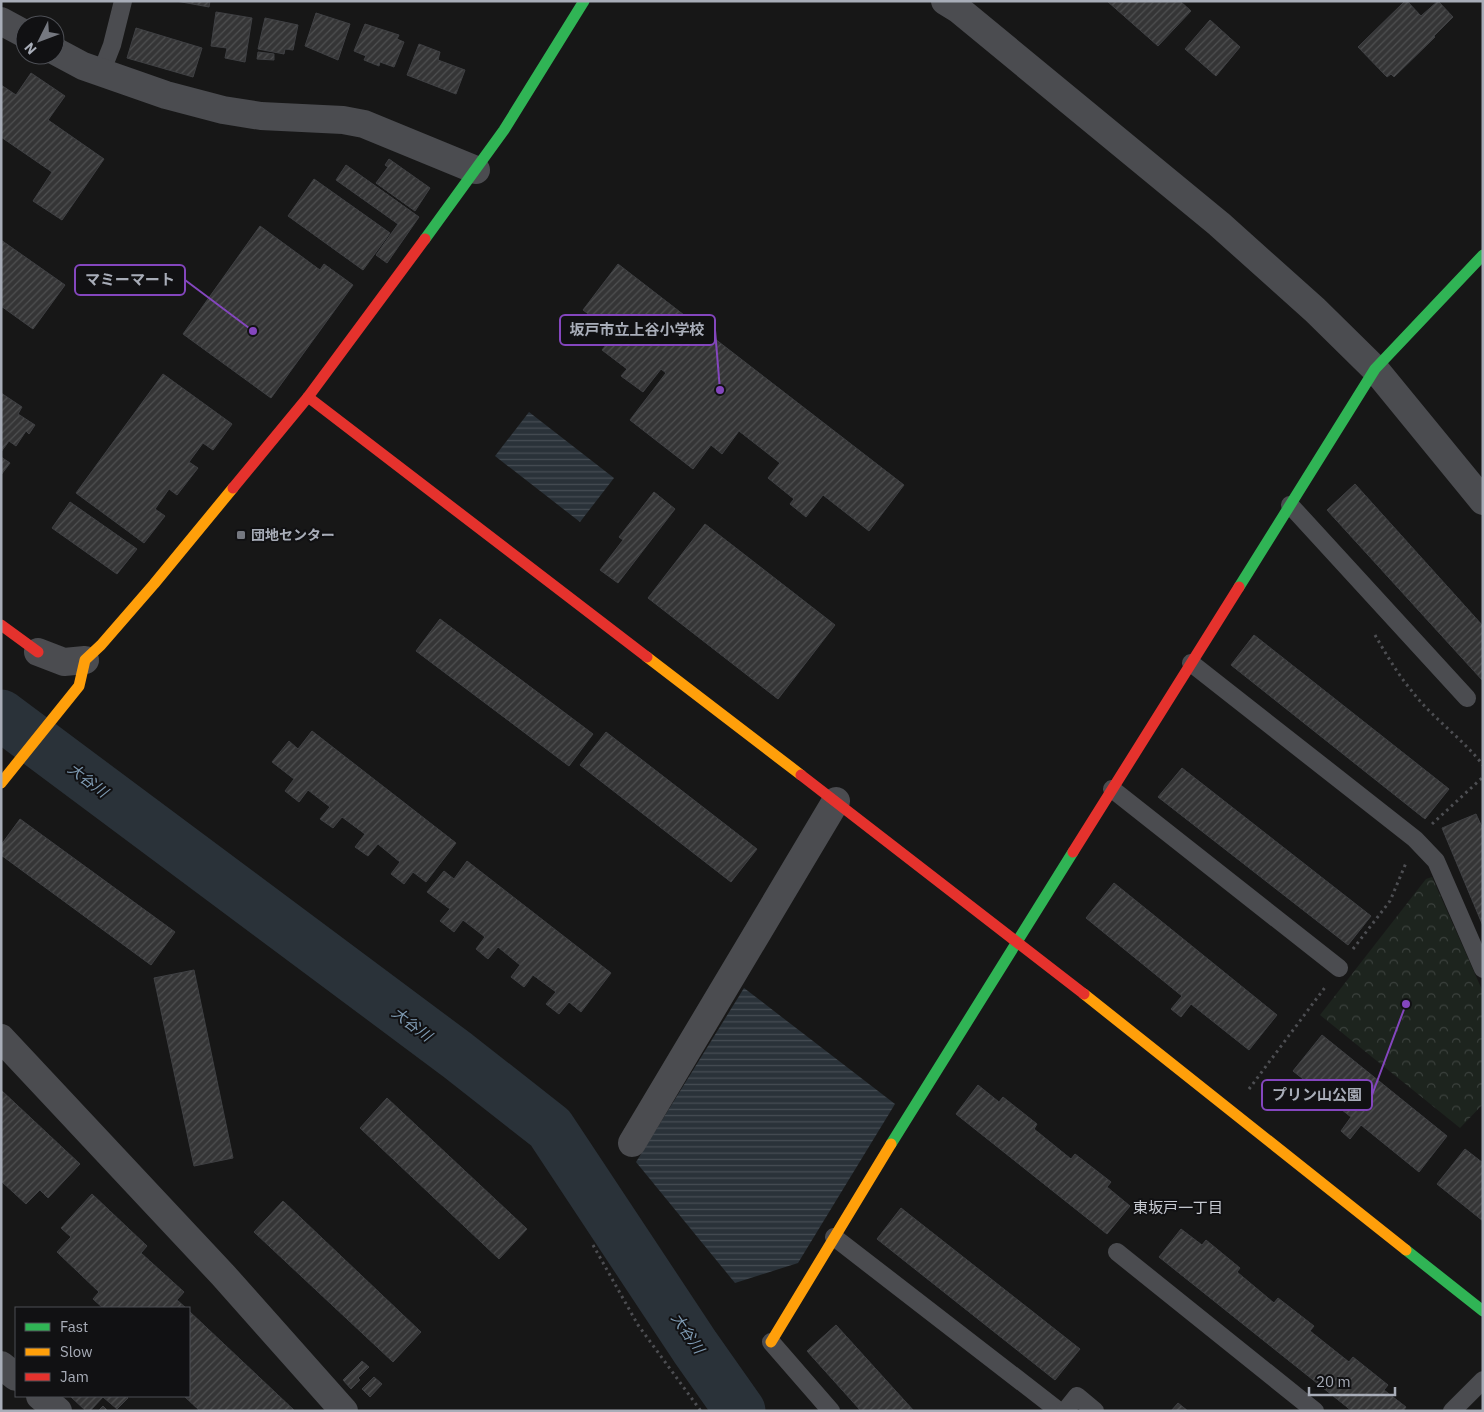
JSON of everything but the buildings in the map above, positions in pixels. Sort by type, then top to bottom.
[{"type":"street","points":[[1,783],[79,686],[85,660],[101,645],[154,584],[308,397],[504,130],[584,1]]},
{"type":"street","points":[[955,4],[1219,224],[1315,310],[1374,369],[1483,501]]},
{"type":"street","points":[[1,21],[15,29]]},
{"type":"street","points":[[65,56],[101,73],[166,95],[223,110],[261,116],[343,120],[364,124],[476,170]]},
{"type":"street","points":[[771,1342],[834,1236],[1374,369],[1483,255]]},
{"type":"street","points":[[308,397],[1017,941],[1483,1311]]},
{"type":"street","points":[[1,625],[38,652],[64,662],[85,660]]},
{"type":"street","points":[[632,1143],[836,801]]},
{"type":"street","points":[[1,1038],[223,1276],[344,1411]]},
{"type":"street","points":[[1,1365],[15,1376]]},
{"type":"street","points":[[41,1397],[58,1411]]},
{"type":"lane","points":[[101,73],[112,45],[123,1]]},
{"type":"lane","points":[[1290,505],[1467,698]]},
{"type":"lane","points":[[1191,663],[1415,840],[1436,861],[1483,969]]},
{"type":"lane","points":[[1112,789],[1339,968]]},
{"type":"lane","points":[[834,1236],[1059,1411]]},
{"type":"lane","points":[[1117,1252],[1315,1411]]},
{"type":"lane","points":[[771,1342],[831,1411]]},
{"type":"lane","points":[[1452,1411],[1483,1380]]},
{"type":"lane","points":[[1065,1411],[1077,1396],[1095,1411]]},
{"type":"path","points":[[1388,611],[1377,624],[1375,635],[1389,659],[1411,690],[1438,720],[1469,747],[1483,764]]},
{"type":"path","points":[[1244,1096],[1390,901],[1415,840],[1483,777]]},
{"type":"path","points":[[593,1245],[638,1325],[701,1411]]},
{"type":"green space","points":[[1432,877],[1483,992],[1483,1104],[1460,1128],[1320,1015],[1426,879]]},
{"type":"shaded area","points":[[529,412],[614,478],[580,522],[495,456]]},
{"type":"shaded area","points":[[744,988],[895,1104],[798,1263],[735,1283],[636,1162]]},
{"type":"waterway","name":"大谷川","points":[[1,715],[457,1055],[550,1128],[695,1347],[740,1411]]},
{"type":"traffic: fast","points":[[425,239],[504,130],[584,1]]},
{"type":"traffic: fast","points":[[1239,587],[1375,369],[1483,255]]},
{"type":"traffic: fast","points":[[891,1144],[1073,852]]},
{"type":"traffic: fast","points":[[1406,1250],[1483,1311]]},
{"type":"traffic: slow","points":[[1,783],[79,686],[85,660],[101,645],[154,584],[233,488]]},
{"type":"traffic: slow","points":[[647,657],[801,775]]},
{"type":"traffic: slow","points":[[1084,994],[1406,1250]]},
{"type":"traffic: slow","points":[[771,1342],[891,1144]]},
{"type":"traffic: jam","points":[[233,488],[308,397],[425,239]]},
{"type":"traffic: jam","points":[[308,397],[647,657]]},
{"type":"traffic: jam","points":[[1073,852],[1239,587]]},
{"type":"traffic: jam","points":[[1,625],[38,652]]},
{"type":"traffic: jam","points":[[801,775],[1084,994]]},
{"type":"place","name":"マミーマート","points":[[253,331]]},
{"type":"place","name":"坂戸市立上谷小学校","points":[[720,390]]},
{"type":"place","name":"団地センター","points":[[241,535]]},
{"type":"place","name":"プリン山公園","points":[[1406,1004]]},
{"type":"district","name":"東坂戸一丁目","points":[[1178,1207]]}]
